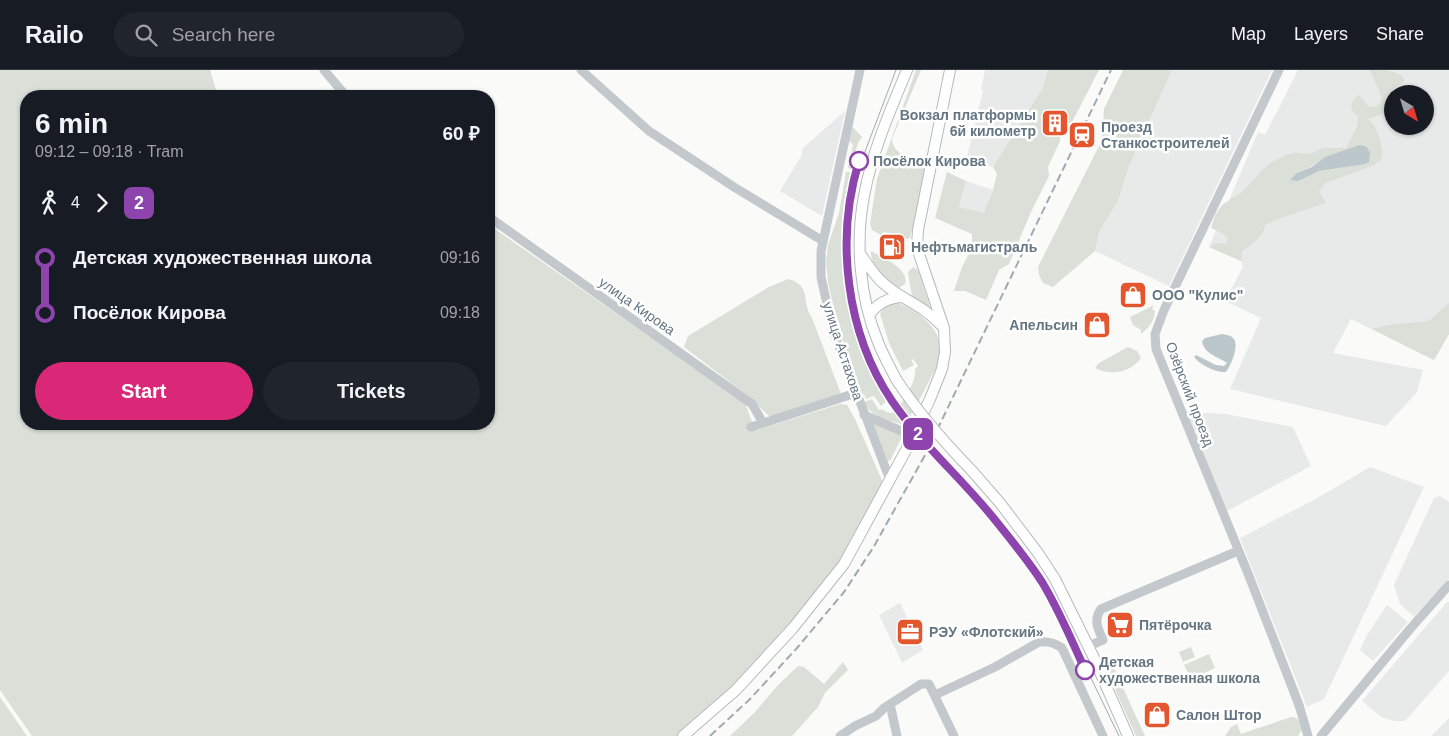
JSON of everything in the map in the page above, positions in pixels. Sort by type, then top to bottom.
[{"type":"main road","points":[[907,70],[878,142],[863,197],[860,225],[863,282],[869,315],[878,343],[896,380],[928,423],[1000,503],[1056,579],[1128,736]]},
{"type":"main road","points":[[683,736],[736,690],[793,628],[844,564],[913,436],[930,399],[942,369],[945,352],[944,328],[917,246],[918,230],[950,70]]},
{"type":"main road","points":[[861,254],[877,277],[901,296],[921,307],[944,328]]},
{"type":"main road","points":[[869,315],[874,307],[882,302],[892,297],[901,296]]},
{"type":"street","points":[[324,70],[341,90]]},
{"type":"street","points":[[582,70],[649,131],[734,187],[823,241]]},
{"type":"street","name":"улица Астахова","points":[[860,70],[820,251],[821,276],[833,331],[890,480]]},
{"type":"street","name":"Озёрский проезд","points":[[1279,70],[1164,310],[1155,334],[1156,349],[1299,705],[1308,736]]},
{"type":"street","name":"улица Кирова","points":[[495,221],[752,404],[763,423]]},
{"type":"street","points":[[751,427],[856,392]]},
{"type":"street","points":[[864,415],[913,436]]},
{"type":"street","points":[[1088,646],[1103,640],[1096,620],[1096,615],[1101,609],[1238,551]]},
{"type":"street","points":[[1321,736],[1449,585]]},
{"type":"street","points":[[935,695],[995,667],[1038,642],[1045,641],[1062,648],[1103,736]]},
{"type":"street","points":[[840,736],[876,716],[890,704],[921,684],[930,684],[954,736]]},
{"type":"street","points":[[890,704],[897,736]]},
{"type":"shaded area","points":[[0,70],[210,70],[216,90],[20,90],[20,430],[495,430],[495,229],[745,403],[753,424],[750,427],[757,430],[840,404],[847,405],[885,487],[831,574],[796,618],[759,660],[677,736],[32,736],[0,690]]},
{"type":"shaded area","points":[[916,70],[921,70],[892,139],[893,145],[900,153],[926,161],[924,189],[910,238],[907,239],[890,233],[883,232],[881,235],[872,230],[870,224],[877,179]]},
{"type":"shaded area","points":[[985,70],[1048,70],[1042,89],[993,167],[967,157],[983,91],[981,90]]},
{"type":"shaded area","points":[[1048,70],[1099,70],[1072,122],[1066,124],[1060,131],[1060,141],[1048,167],[1049,176],[1009,264],[999,270],[986,300],[965,291],[954,291],[962,267],[972,248],[972,234],[935,218],[947,172],[966,181],[959,207],[984,213],[997,174],[993,167],[1042,89]]},
{"type":"shaded area","points":[[1123,70],[1172,70],[1129,166],[1118,201],[1099,232],[1095,251],[1053,287],[1043,283],[1038,267],[1102,140],[1104,109]]},
{"type":"shaded area","points":[[1172,70],[1272,70],[1169,286],[1095,251],[1099,232],[1118,201],[1129,166]]},
{"type":"shaded area","points":[[1298,70],[1449,70],[1449,334],[1434,360],[1351,319],[1333,353],[1423,370],[1417,392],[1386,426],[1230,389],[1261,318],[1225,301],[1243,267],[1241,261],[1209,247],[1258,132],[1265,135]]},
{"type":"shaded area","points":[[1370,70],[1389,71],[1399,74],[1405,80],[1400,85],[1384,85],[1384,113],[1368,119],[1375,127],[1379,138],[1382,150],[1381,160],[1372,166],[1325,183],[1319,191],[1326,203],[1265,225],[1260,237],[1242,251],[1241,261],[1209,247],[1216,243],[1226,244],[1228,238],[1211,228],[1215,215],[1222,205],[1243,191],[1263,169],[1286,155],[1294,153],[1311,154],[1323,148],[1346,148],[1357,127],[1358,116],[1351,107],[1354,99],[1359,95],[1369,107],[1376,106],[1380,103],[1380,93]],"holes":[[[1337,153],[1365,164],[1314,172],[1297,173]]]},
{"type":"shaded area","points":[[845,111],[822,216],[780,191],[802,155],[802,149]]},
{"type":"shaded area","points":[[852,126],[862,137],[858,143],[851,169],[848,168],[853,145],[848,139]]},
{"type":"shaded area","points":[[1360,145],[1367,147],[1370,153],[1369,162],[1319,171],[1298,181],[1290,180],[1297,173],[1312,167],[1325,157]]},
{"type":"shaded area","points":[[846,172],[851,172],[845,196],[842,234],[846,283],[867,356],[888,399],[881,406],[874,396],[866,399],[864,394],[862,395],[838,327],[828,282],[826,262],[828,245],[839,213]]},
{"type":"shaded area","points":[[966,181],[993,190],[984,214],[959,207]]},
{"type":"shaded area","points":[[871,251],[894,264],[903,273],[905,284],[899,288],[891,288],[875,266]]},
{"type":"shaded area","points":[[913,267],[918,270],[930,307],[912,296],[908,272]]},
{"type":"shaded area","points":[[788,279],[800,285],[803,290],[809,312],[841,394],[770,417],[747,395],[684,347],[688,336],[769,287]]},
{"type":"shaded area","points":[[898,303],[916,312],[930,325],[939,340],[940,350],[937,367],[905,425],[876,415],[864,402],[872,399],[879,410],[882,409],[890,413],[896,412],[914,380],[915,369],[918,366],[913,359],[911,360],[914,365],[903,371],[889,343],[880,314],[883,309]]},
{"type":"shaded area","points":[[1449,303],[1449,334],[1434,360],[1372,329],[1388,325],[1429,321]]},
{"type":"shaded area","points":[[1154,305],[1152,309],[1155,311],[1155,314],[1152,321],[1149,327],[1141,334],[1141,330],[1133,325],[1130,317]]},
{"type":"shaded area","points":[[1222,334],[1232,337],[1236,345],[1226,372],[1208,368],[1194,357],[1196,355],[1216,365],[1224,366],[1227,363],[1208,352],[1202,341],[1205,338]]},
{"type":"shaded area","points":[[1128,347],[1137,351],[1141,358],[1131,367],[1120,372],[1107,372],[1095,368],[1099,363]]},
{"type":"shaded area","points":[[1226,414],[1293,427],[1311,466],[1227,511],[1188,415]]},
{"type":"shaded area","points":[[873,422],[900,433],[902,437],[890,461],[886,460],[872,424]]},
{"type":"shaded area","points":[[1370,467],[1424,487],[1324,699],[1307,707],[1240,538],[1314,500]]},
{"type":"shaded area","points":[[1440,496],[1449,502],[1449,579],[1414,617],[1400,604],[1394,585],[1434,498]]},
{"type":"shaded area","points":[[1447,602],[1449,602],[1449,671],[1405,721],[1394,721],[1381,717],[1362,701]]},
{"type":"shaded area","points":[[900,603],[923,650],[902,663],[879,615]]},
{"type":"shaded area","points":[[1387,605],[1408,622],[1373,661],[1360,650],[1367,635]]},
{"type":"shaded area","points":[[1191,647],[1195,657],[1183,662],[1179,652]]},
{"type":"shaded area","points":[[1209,654],[1215,668],[1191,679],[1184,665]]},
{"type":"shaded area","points":[[843,662],[848,670],[825,693],[818,707],[792,736],[730,736],[798,666],[804,667],[824,684]]},
{"type":"shaded area","points":[[1114,668],[1145,736],[1136,736],[1110,678],[1109,671]]},
{"type":"shaded area","points":[[0,697],[27,736],[0,736]]},
{"type":"shaded area","points":[[1291,717],[1297,719],[1301,725],[1302,729],[1298,736],[1225,736],[1231,727],[1237,724],[1241,734]]},
{"type":"shaded area","points":[[1449,718],[1449,736],[1431,736]]},
{"type":"tram line","points":[[896,70],[863,157],[855,186],[850,218],[849,254],[851,271],[857,310],[865,339],[879,374],[894,400],[932,447],[993,512],[1044,581],[1119,736]]},
{"type":"tram line","name":"2","points":[[859,161],[852,185],[847,219],[848,271],[854,310],[863,341],[878,375],[892,401],[949,470],[991,515],[1042,582],[1085,670]]},
{"type":"railway","points":[[710,736],[750,699],[797,648],[844,592],[873,548],[924,457],[1111,70]]},
{"type":"place","name":"Вокзал платформы 6й километр","points":[[1055,123]]},
{"type":"place","name":"Проезд Станкостроителей","points":[[1082,135]]},
{"type":"place","name":"Посёлок Кирова","points":[[859,161]]},
{"type":"place","name":"Нефтьмагистраль","points":[[892,247]]},
{"type":"place","name":"ООО \"Кулис\"","points":[[1133,295]]},
{"type":"place","name":"Апельсин","points":[[1097,325]]},
{"type":"place","name":"Пятёрочка","points":[[1120,625]]},
{"type":"place","name":"РЭУ «Флотский»","points":[[910,632]]},
{"type":"place","name":"Детская художественная школа","points":[[1085,670]]},
{"type":"place","name":"Салон Штор","points":[[1157,715]]}]
